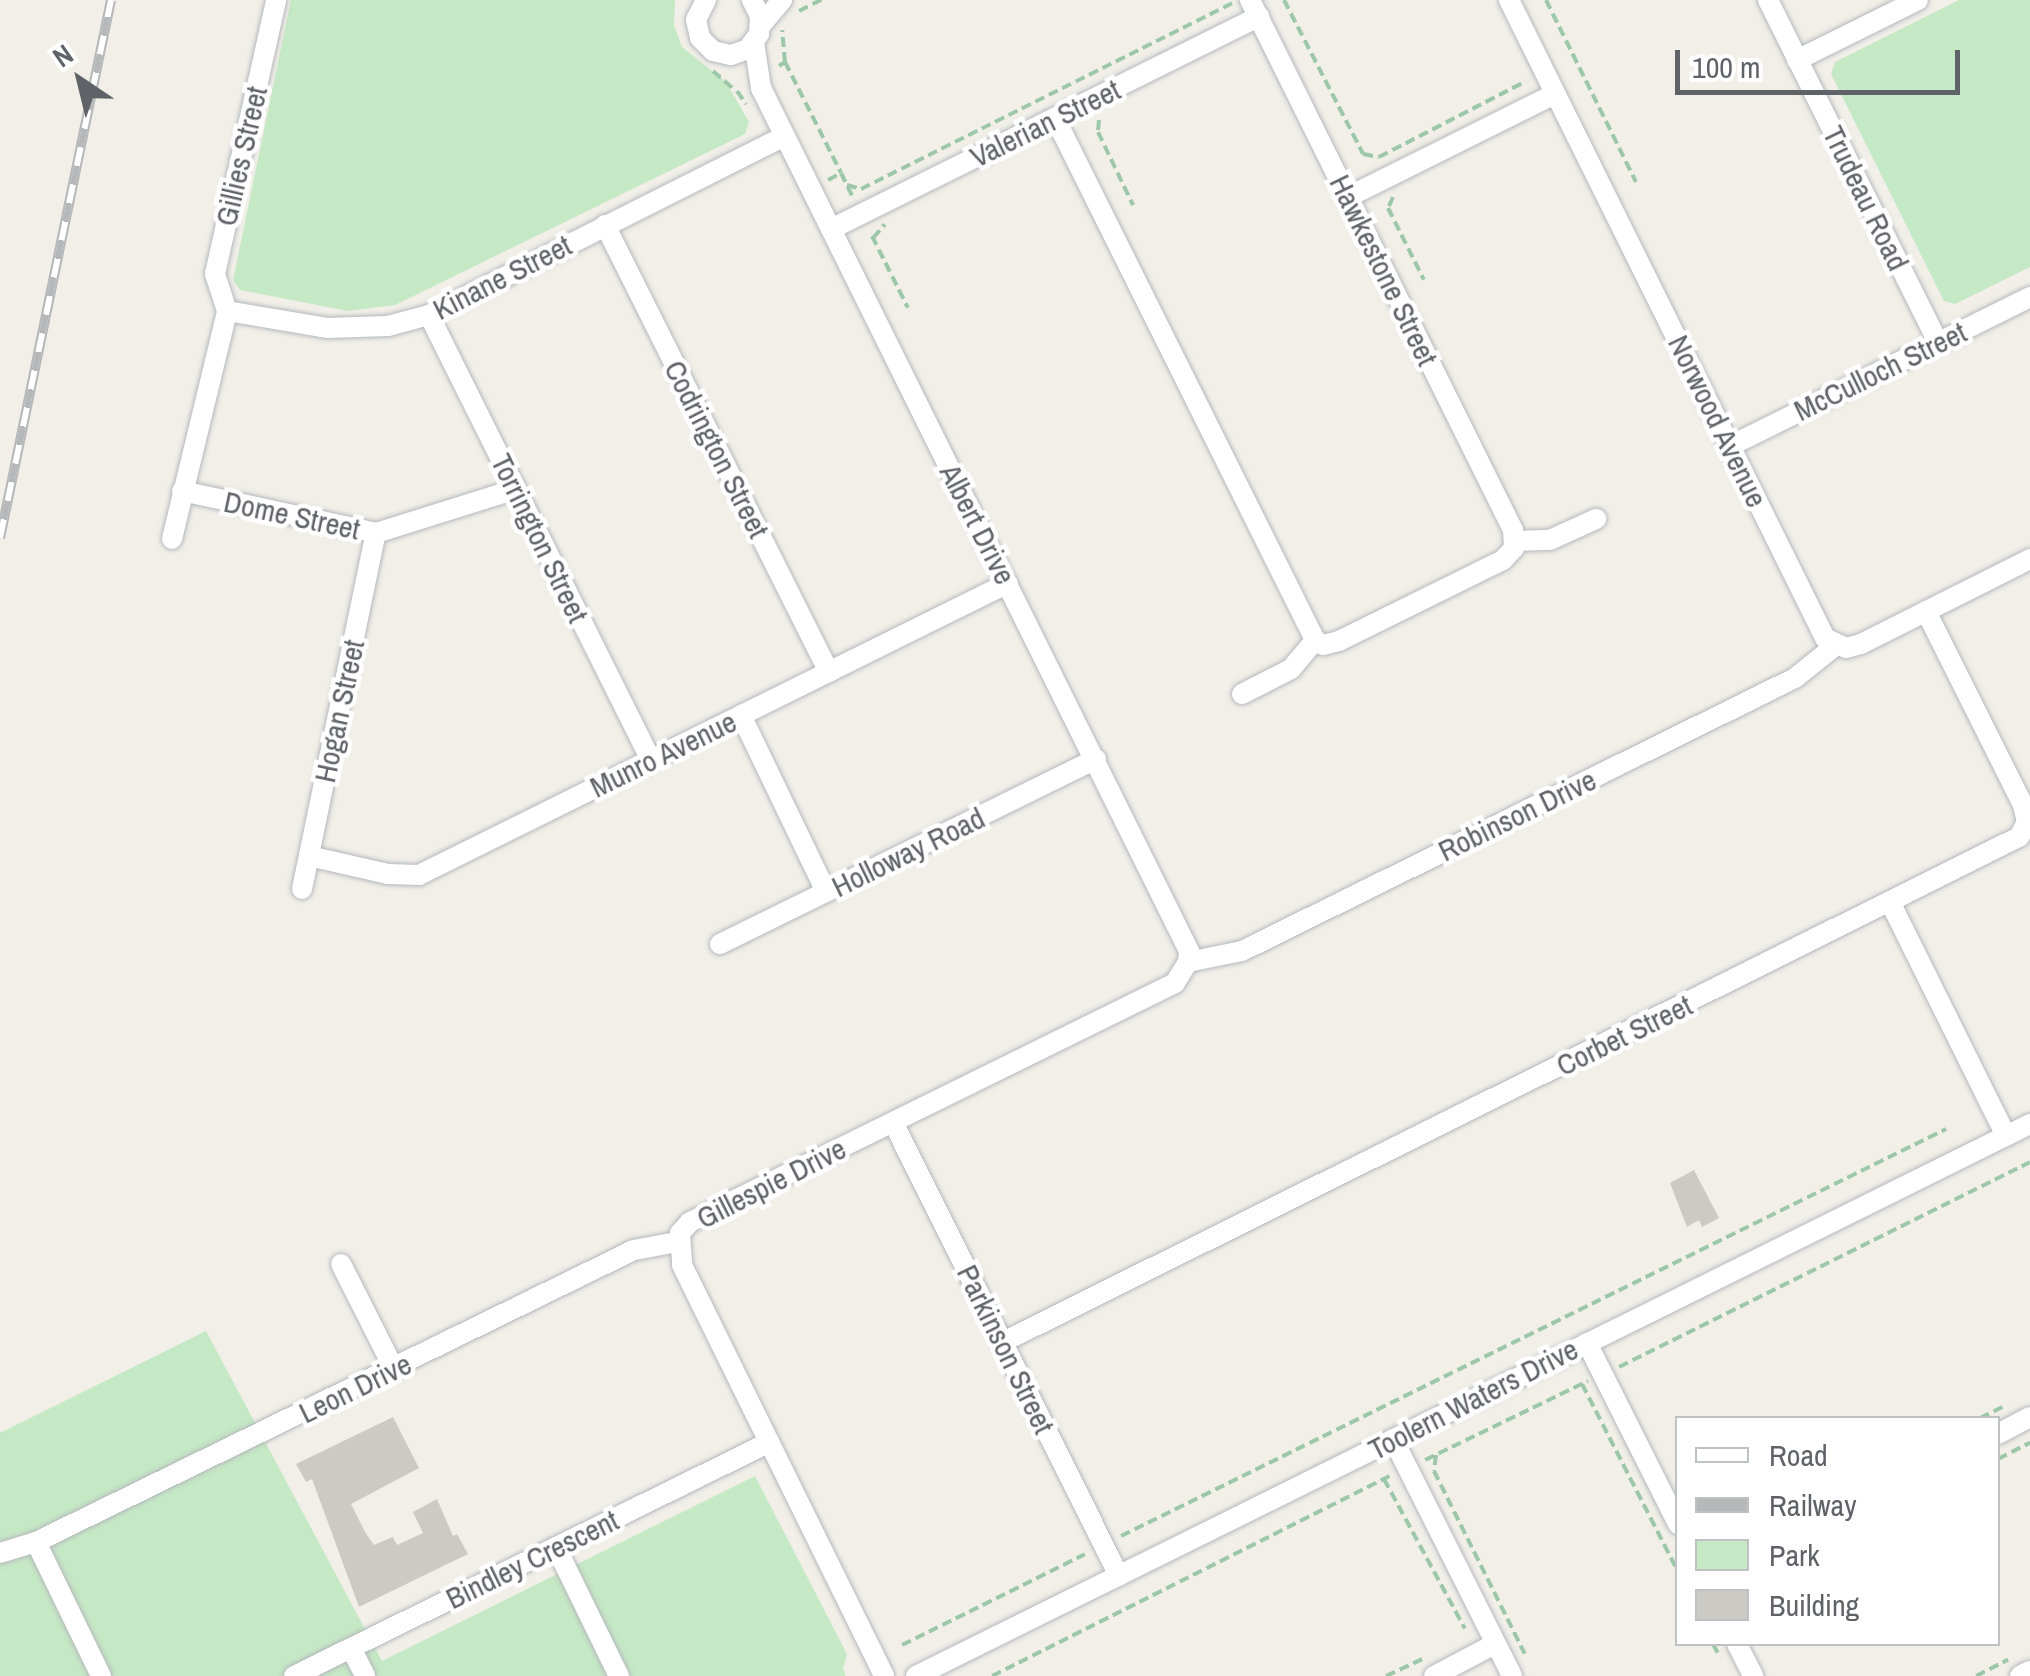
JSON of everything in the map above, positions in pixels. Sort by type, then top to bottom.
[{"type":"street","name":"Gillies Street","points":[[227,312],[214,274],[276,0]]},
{"type":"street","name":"Albert Drive","points":[[752,0],[761,88]]},
{"type":"street","name":"Norwood Avenue","points":[[1509,0],[1826,638],[1835,646]]},
{"type":"street","name":"Trudeau Road","points":[[1768,0],[1938,342]]},
{"type":"street","points":[[1798,60],[1918,0]]},
{"type":"street","name":"Albert Drive","points":[[702,2],[696,20],[700,38],[713,51],[726,54],[761,88],[1185,940],[1188,962]]},
{"type":"street","points":[[726,54],[740,53],[788,7]]},
{"type":"street","name":"Valerian Street","points":[[832,229],[1055,118],[1254,9]]},
{"type":"street","name":"Hawkestone Street","points":[[1254,9],[1516,541]]},
{"type":"street","points":[[1348,196],[1556,94]]},
{"type":"street","points":[[1055,118],[1316,640],[1323,645],[1339,641],[1503,560],[1516,541],[1550,540],[1596,518]]},
{"type":"street","name":"Kinane Street","points":[[227,312],[327,328],[388,326],[429,315],[785,136]]},
{"type":"street","name":"Codrington Street","points":[[605,225],[829,672]]},
{"type":"street","name":"McCulloch Street","points":[[1730,446],[2030,297]]},
{"type":"street","points":[[172,539],[227,312]]},
{"type":"street","name":"Torrington Street","points":[[429,315],[651,760]]},
{"type":"street","name":"Dome Street","points":[[182,490],[376,534],[516,489]]},
{"type":"street","name":"Hogan Street","points":[[302,889],[376,534]]},
{"type":"street","points":[[1835,646],[1861,644],[2030,559]]},
{"type":"street","name":"Munro Avenue","points":[[309,856],[388,874],[419,875],[1008,583]]},
{"type":"street","name":"Corbet Street","points":[[1003,1342],[2004,847],[2019,836],[2029,822],[2023,805],[1926,611]]},
{"type":"street","points":[[1242,694],[1292,669],[1316,640]]},
{"type":"street","name":"Robinson Drive","points":[[1188,962],[1242,951],[1795,678],[1835,646]]},
{"type":"street","points":[[741,715],[826,892]]},
{"type":"street","name":"Holloway Road","points":[[720,944],[1096,759]]},
{"type":"street","points":[[1890,902],[2006,1136]]},
{"type":"street","name":"Gillespie Drive","points":[[884,1676],[682,1264],[677,1242],[690,1222],[1175,982],[1188,962]]},
{"type":"street","name":"Parkinson Street","points":[[893,1122],[1119,1576]]},
{"type":"street","name":"Toolern Waters Drive","points":[[916,1676],[2030,1124]]},
{"type":"street","name":"Leon Drive","points":[[0,1553],[36,1542],[634,1250],[677,1242]]},
{"type":"street","points":[[342,1264],[394,1369]]},
{"type":"street","points":[[1587,1342],[1675,1518]]},
{"type":"street","points":[[2000,1433],[2030,1418]]},
{"type":"street","points":[[1393,1439],[1512,1676]]},
{"type":"street","name":"Bindley Crescent","points":[[294,1676],[770,1442]]},
{"type":"street","points":[[36,1542],[101,1676]]},
{"type":"street","points":[[556,1547],[619,1676]]},
{"type":"street","points":[[1434,1676],[1495,1644]]},
{"type":"street","points":[[1737,1646],[1753,1676]]},
{"type":"street","points":[[351,1648],[365,1676]]},
{"type":"path","points":[[788,7],[821,0]]},
{"type":"path","points":[[847,185],[861,189],[1234,0]]},
{"type":"path","points":[[1284,0],[1363,154],[1379,157],[1525,84],[1530,72]]},
{"type":"path","points":[[1546,0],[1636,182]]},
{"type":"path","points":[[786,62],[841,173]]},
{"type":"path","points":[[1107,114],[1100,118],[1098,132],[1133,206]]},
{"type":"path","points":[[1394,193],[1388,208],[1424,280]]},
{"type":"path","points":[[873,238],[885,224]]},
{"type":"path","points":[[902,1645],[1946,1129]]},
{"type":"path","points":[[992,1676],[1384,1478],[1436,1456],[2030,1162]]},
{"type":"path","points":[[1582,1384],[1675,1566]]},
{"type":"path","points":[[2000,1458],[2030,1443]]},
{"type":"path","points":[[1436,1456],[1434,1472],[1528,1662]]},
{"type":"path","points":[[1384,1478],[1468,1636]]},
{"type":"path","points":[[1386,1676],[1436,1652]]},
{"type":"path","points":[[1976,1676],[2022,1668]]},
{"type":"green space","points":[[291,0],[675,0],[674,25],[682,47],[726,82],[749,122],[745,134],[395,305],[348,311],[240,290],[233,280]]},
{"type":"green space","points":[[1959,0],[2030,0],[2030,267],[1955,304],[1944,301],[1831,74],[1835,62]]},
{"type":"green space","points":[[206,1331],[382,1661],[755,1476],[847,1654],[843,1669],[846,1676],[0,1676],[0,1433]]},
{"type":"building","points":[[1694,1170],[1719,1218],[1702,1227],[1699,1220],[1687,1227],[1670,1183]]},
{"type":"building","points":[[393,1417],[419,1468],[351,1504],[365,1532],[374,1545],[393,1537],[397,1545],[423,1533],[413,1512],[437,1499],[453,1536],[457,1534],[468,1554],[359,1607],[312,1479],[306,1482],[296,1464]]},
{"type":"railway","points":[[0,538],[111,0]]}]
